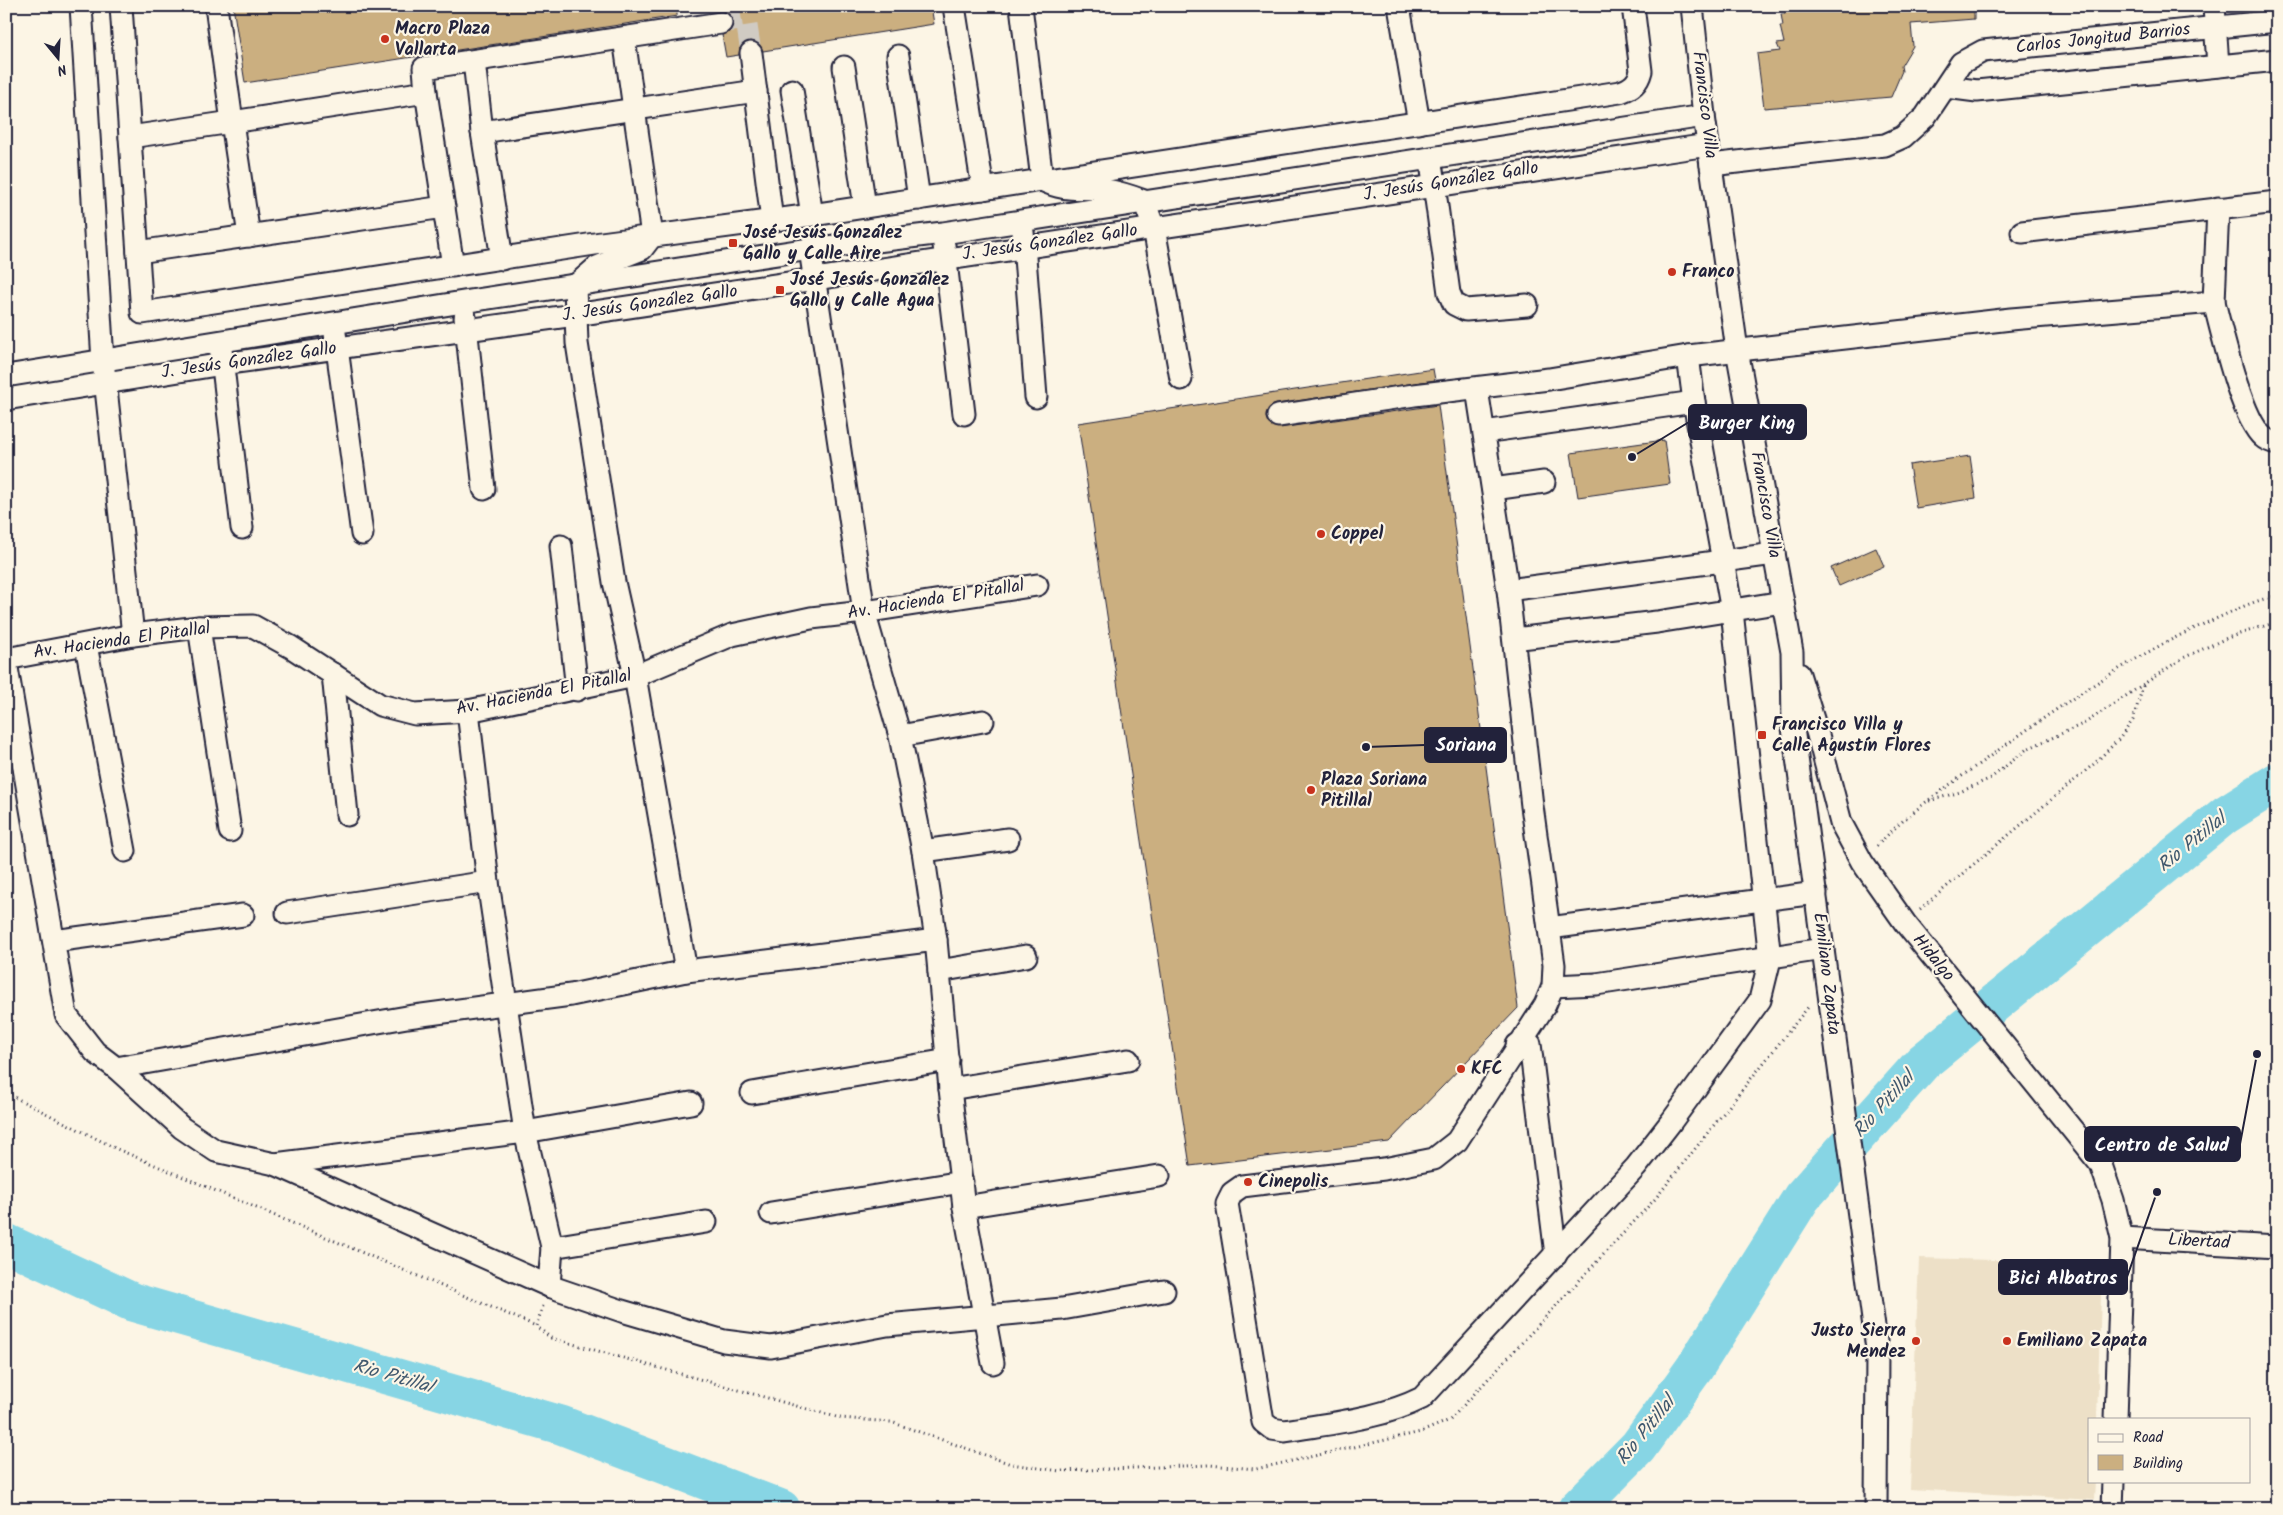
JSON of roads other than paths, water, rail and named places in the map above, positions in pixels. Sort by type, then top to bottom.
[{"type":"street","points":[[81,6],[103,361],[132,636]]},
{"type":"street","points":[[121,6],[142,313],[652,236],[772,221],[1620,92],[1631,88],[1638,80],[1641,71],[1633,6]]},
{"type":"street","points":[[216,6],[249,236]]},
{"type":"street","points":[[954,6],[983,189]]},
{"type":"street","points":[[1021,6],[1042,180]]},
{"type":"street","name":"Francisco Villa","points":[[1692,6],[1704,116],[1737,350],[1792,652],[1793,728],[1806,826]]},
{"type":"street","points":[[1400,12],[1419,123]]},
{"type":"street","points":[[2214,17],[2218,66]]},
{"type":"street","name":"Carlos Jongitud Barrios","points":[[1710,155],[1885,145],[1904,137],[1918,124],[1946,87],[1961,62],[1983,51],[2214,17],[2277,21]]},
{"type":"street","points":[[453,266],[424,68],[721,23]]},
{"type":"street","points":[[624,38],[652,236],[642,248],[597,267],[575,286],[575,315],[577,343],[614,582],[635,676],[686,971]]},
{"type":"street","points":[[751,53],[772,221]]},
{"type":"street","points":[[898,56],[918,199]]},
{"type":"street","points":[[1946,87],[1976,91],[2277,60]]},
{"type":"street","points":[[474,61],[482,132],[502,259]]},
{"type":"street","points":[[844,67],[865,207]]},
{"type":"street","points":[[792,90],[812,215]]},
{"type":"street","points":[[482,132],[756,91]]},
{"type":"street","points":[[130,137],[426,92]]},
{"type":"street","name":"J. Jesús González Gallo","points":[[6,399],[105,383],[333,324],[464,302],[810,249],[943,232],[1704,116]]},
{"type":"street","name":"J. Jesús González Gallo","points":[[6,376],[103,361],[337,348],[816,280],[1024,246],[1154,228],[1435,184],[1710,155]]},
{"type":"street","points":[[1430,158],[1449,293],[1454,304],[1466,310],[1527,305]]},
{"type":"street","points":[[1042,180],[1057,188],[1103,190],[1144,201],[1154,228],[1181,379]]},
{"type":"street","points":[[2022,232],[2277,202]]},
{"type":"street","points":[[138,252],[444,207]]},
{"type":"street","points":[[2218,208],[2214,302],[2235,381],[2255,428],[2263,437],[2277,443]]},
{"type":"street","points":[[1022,220],[1036,397]]},
{"type":"street","points":[[943,232],[964,414]]},
{"type":"street","points":[[810,249],[864,612],[900,736],[923,851],[936,940],[950,1089],[964,1206],[993,1363]]},
{"type":"street","points":[[464,302],[484,489]]},
{"type":"street","points":[[1278,416],[1414,396],[1477,389],[1737,350],[2010,319],[2214,302]]},
{"type":"street","points":[[333,324],[362,534]]},
{"type":"street","points":[[222,354],[242,528]]},
{"type":"street","points":[[1477,389],[1508,590],[1532,806],[1554,965],[1553,986],[1545,1005],[1517,1045],[1457,1142],[1434,1159],[1384,1169],[1242,1186],[1232,1193],[1227,1203],[1263,1422],[1272,1429],[1285,1430],[1366,1418],[1403,1408],[1422,1398],[1636,1167],[1760,1000],[1770,958],[1732,611],[1694,402],[1688,356]]},
{"type":"street","points":[[1484,432],[1694,402]]},
{"type":"street","points":[[1493,489],[1544,482]]},
{"type":"street","points":[[562,546],[577,690]]},
{"type":"street","points":[[1508,590],[1774,554]]},
{"type":"street","name":"Av. Hacienda El Pitallal","points":[[6,661],[132,636],[199,627],[253,626],[380,705],[415,714],[468,711],[577,690],[635,676],[732,635],[811,618],[864,612],[1037,585]]},
{"type":"street","points":[[1514,639],[1657,622],[1783,602]]},
{"type":"street","points":[[199,627],[230,831]]},
{"type":"street","points":[[86,645],[125,851]]},
{"type":"street","name":"Hidalgo","points":[[1792,652],[1818,735],[1841,823],[1862,862],[1926,950],[2101,1165],[2113,1200],[2122,1238],[2116,1418]]},
{"type":"street","points":[[6,661],[66,1015],[96,1052],[182,1128],[216,1151],[275,1164],[550,1286],[622,1311],[724,1341],[771,1346],[887,1325],[985,1318],[1062,1309],[1164,1291]]},
{"type":"street","points":[[333,674],[347,815]]},
{"type":"street","points":[[468,711],[488,882],[505,1005],[525,1132],[552,1247],[550,1286]]},
{"type":"street","points":[[900,736],[983,721]]},
{"type":"street","name":"Emiliano Zapata","points":[[1806,826],[1877,1349],[1876,1509]]},
{"type":"street","points":[[923,851],[1008,839]]},
{"type":"street","points":[[287,913],[488,882]]},
{"type":"street","points":[[1549,928],[1816,893]]},
{"type":"street","points":[[54,941],[243,915]]},
{"type":"street","points":[[116,1068],[407,1017],[571,995],[686,971],[936,940]]},
{"type":"street","points":[[1553,986],[1596,984],[1823,949]]},
{"type":"street","points":[[939,971],[1026,956]]},
{"type":"street","points":[[1517,1045],[1530,1044],[1556,1255]]},
{"type":"street","points":[[752,1093],[948,1060]]},
{"type":"street","points":[[950,1089],[1128,1060]]},
{"type":"street","points":[[275,1164],[525,1132],[691,1103]]},
{"type":"street","points":[[964,1206],[1159,1176]]},
{"type":"street","points":[[771,1213],[962,1182]]},
{"type":"street","points":[[552,1247],[706,1222]]},
{"type":"street","name":"Libertad","points":[[2122,1238],[2277,1246]]},
{"type":"street","points":[[2112,1509],[2113,1482]]},
{"type":"waterway","name":"Rio Pitillal","points":[[1577,1509],[1638,1447],[1694,1369],[1802,1197],[1923,1062],[2225,815],[2277,782]]},
{"type":"waterway","name":"Rio Pitillal","points":[[6,1243],[132,1302],[561,1425],[781,1509]]},
{"type":"tunnel","points":[[721,23],[746,19],[751,53]]},
{"type":"place","name":"Macro Plaza Vallarta","points":[[385,39]]},
{"type":"place","name":"José Jesús González Gallo y Calle Aire","points":[[733,243]]},
{"type":"place","name":"Franco","points":[[1672,272]]},
{"type":"place","name":"José Jesús González Gallo y Calle Agua","points":[[780,290]]},
{"type":"place","name":"Burger King","points":[[1632,457]]},
{"type":"place","name":"Coppel","points":[[1321,534]]},
{"type":"place","name":"Francisco Villa y Calle Agustín Flores","points":[[1762,735]]},
{"type":"place","name":"Soriana","points":[[1366,747]]},
{"type":"place","name":"Plaza Soriana Pitillal","points":[[1311,790]]},
{"type":"place","name":"Centro de Salud","points":[[2257,1054]]},
{"type":"place","name":"KFC","points":[[1461,1069]]},
{"type":"place","name":"Cinepolis","points":[[1248,1182]]},
{"type":"place","name":"Bici Albatros","points":[[2157,1192]]},
{"type":"place","name":"Justo Sierra Mendez","points":[[1916,1341]]},
{"type":"place","name":"Emiliano Zapata","points":[[2007,1341]]}]
